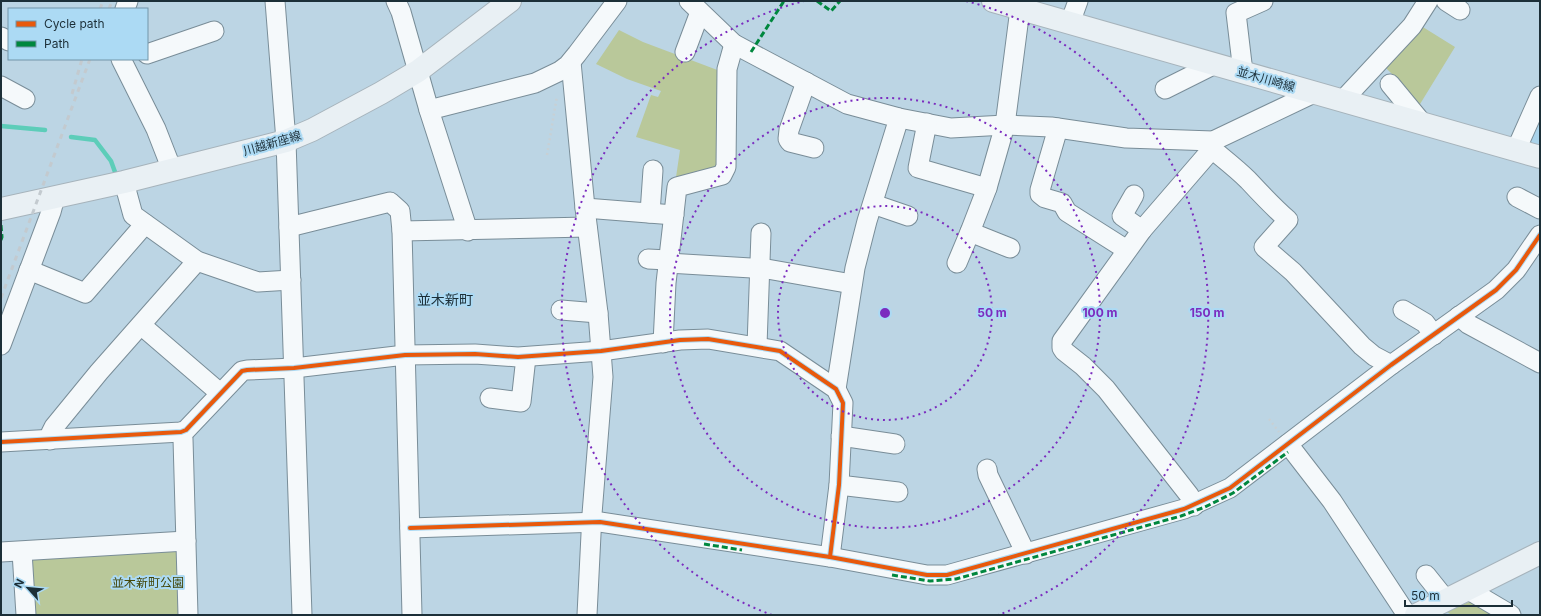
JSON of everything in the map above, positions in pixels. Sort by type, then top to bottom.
[{"type":"main road","name":"川越新座線","points":[[1,210],[124,182],[286,141],[312,130],[381,93],[418,71],[510,1]]},
{"type":"main road","name":"並木川崎線","points":[[993,1],[1540,157]]},
{"type":"main road","points":[[1416,615],[1540,553]]},
{"type":"street","points":[[276,1],[286,141],[302,615]]},
{"type":"street","points":[[396,1],[401,12],[429,110],[468,231]]},
{"type":"street","points":[[429,110],[535,83],[566,66],[617,1]]},
{"type":"street","points":[[1070,24],[1078,1]]},
{"type":"street","points":[[1243,72],[1236,13],[1264,1]]},
{"type":"street","points":[[1343,100],[1412,26],[1428,1]]},
{"type":"street","points":[[694,7],[734,44],[847,104],[899,118],[951,128],[1005,125],[1058,128],[1126,138],[1213,145],[1256,190],[1265,197],[1270,205],[1288,220],[1264,247],[1293,272],[1362,346],[1374,356],[1391,365]]},
{"type":"street","points":[[685,52],[694,7]]},
{"type":"street","points":[[957,263],[987,188],[1005,125],[1020,9]]},
{"type":"street","points":[[148,54],[214,32]]},
{"type":"street","points":[[663,343],[666,283],[677,187],[722,175],[726,167],[727,69],[734,44]]},
{"type":"street","points":[[126,60],[172,170]]},
{"type":"street","points":[[1165,89],[1215,64]]},
{"type":"street","points":[[566,66],[588,227],[598,313],[603,377],[592,522],[587,615]]},
{"type":"street","points":[[806,82],[789,130],[788,139],[790,142],[814,148]]},
{"type":"street","points":[[1390,84],[1423,124]]},
{"type":"street","points":[[2,90],[25,98]]},
{"type":"street","points":[[1194,506],[1189,495],[1106,389],[1083,366],[1064,351],[1062,348],[1062,341],[1142,230],[1213,145],[1314,93]]},
{"type":"street","points":[[1516,150],[1540,96]]},
{"type":"street","points":[[836,389],[852,284],[867,221],[899,118]]},
{"type":"street","points":[[927,123],[918,168],[987,188]]},
{"type":"street","points":[[1058,128],[1040,194],[1045,198],[1062,203],[1067,212],[1127,250]]},
{"type":"street","points":[[650,214],[653,170]]},
{"type":"street","points":[[124,182],[133,215],[197,261],[258,282],[291,280]]},
{"type":"street","points":[[1134,195],[1122,216],[1142,230]]},
{"type":"street","points":[[1,345],[51,212],[55,197]]},
{"type":"street","points":[[1517,197],[1540,210]]},
{"type":"street","points":[[289,227],[390,202],[400,211],[402,231],[412,615]]},
{"type":"street","points":[[873,204],[908,216]]},
{"type":"street","points":[[585,208],[674,215]]},
{"type":"street","points":[[29,270],[85,292],[145,224]]},
{"type":"street","points":[[402,231],[468,231],[588,227]]},
{"type":"street","points":[[970,232],[1010,248]]},
{"type":"street","points":[[757,346],[760,233]]},
{"type":"street","points":[[410,528],[592,522],[830,557],[927,575],[947,575],[1194,506],[1230,488],[1286,441],[1434,335],[1509,278],[1540,237]]},
{"type":"street","points":[[648,259],[668,262],[759,268],[852,284]]},
{"type":"street","points":[[50,440],[54,427],[99,372],[197,261]]},
{"type":"street","points":[[561,310],[598,313]]},
{"type":"street","points":[[1403,310],[1425,323],[1434,335]]},
{"type":"street","points":[[1459,316],[1468,324],[1540,363]]},
{"type":"street","points":[[141,325],[220,393]]},
{"type":"street","points":[[1,442],[181,432],[186,430],[220,393],[242,372],[294,368],[405,355],[474,354],[526,357],[601,351],[680,340],[708,339],[780,350],[836,389],[843,403],[839,485],[830,557]]},
{"type":"street","points":[[490,398],[521,402],[526,357]]},
{"type":"street","points":[[181,432],[183,439],[188,615]]},
{"type":"street","points":[[841,436],[895,444]]},
{"type":"street","points":[[1286,441],[1332,501],[1407,615]]},
{"type":"street","points":[[987,469],[988,475],[1026,554]]},
{"type":"street","points":[[839,485],[898,492]]},
{"type":"street","points":[[1,552],[22,552],[186,540]]},
{"type":"street","points":[[22,552],[26,615]]},
{"type":"street","points":[[1426,575],[1446,600]]},
{"type":"street","points":[[1467,589],[1510,615]]},
{"type":"path","points":[[547,155],[560,82],[566,66]]},
{"type":"path","points":[[1269,419],[1286,441]]},
{"type":"shaded area","points":[[1540,109],[1540,147],[1524,143]]},
{"type":"green space","points":[[1418,24],[1455,47],[1417,109],[1393,75],[1381,63]]},
{"type":"green space","points":[[619,30],[643,42],[720,71],[720,174],[675,184],[680,150],[636,137],[651,95],[658,97],[661,91],[627,79],[596,64]]},
{"type":"green space","name":"並木新町公園","points":[[175,549],[180,552],[183,615],[32,615],[28,561],[33,556]]},
{"type":"green space","points":[[1473,600],[1499,615],[1452,615],[1447,612]]},
{"type":"waterway","points":[[1,126],[45,130]]},
{"type":"waterway","points":[[71,137],[95,140],[111,161],[115,172]]},
{"type":"railway","points":[[100,8],[103,1]]},
{"type":"railway","points":[[109,8],[112,1]]},
{"type":"railway","points":[[72,94],[82,60]]},
{"type":"railway","points":[[1,298],[90,60]]},
{"type":"marked path","points":[[751,52],[784,1]]},
{"type":"marked path","points":[[817,1],[831,11],[840,1]]},
{"type":"marked path","points":[[1,225],[1,240]]},
{"type":"marked path","points":[[892,575],[930,581],[956,579],[1181,516],[1205,507],[1233,493],[1288,452]]},
{"type":"marked path","points":[[704,544],[742,550]]},
{"type":"cycle path","points":[[410,528],[600,522],[830,557],[927,575],[947,575],[1184,509],[1230,488],[1391,365],[1496,290],[1516,270],[1540,235]]},
{"type":"cycle path","points":[[1,442],[181,432],[186,430],[242,371],[247,370],[294,368],[405,355],[475,354],[518,357],[601,351],[680,340],[708,339],[780,351],[836,389],[843,403],[839,485],[830,557]]},
{"type":"district","name":"並木新町","points":[[445,299]]}]
